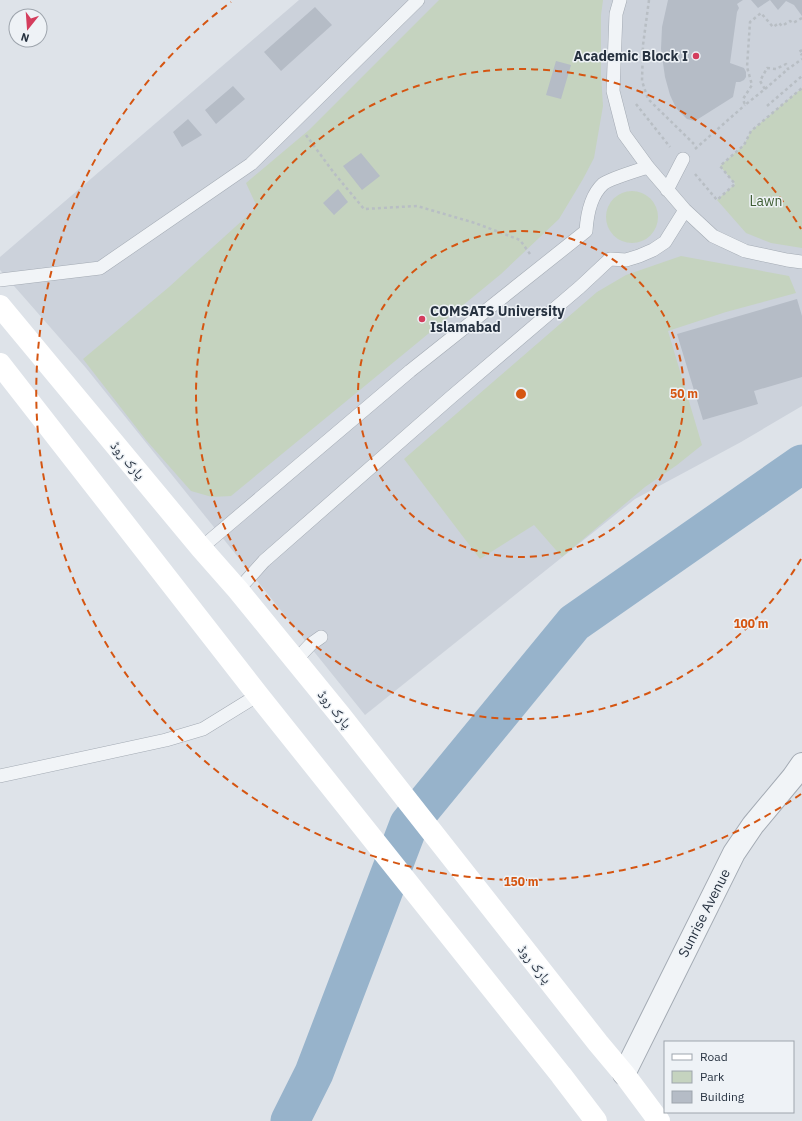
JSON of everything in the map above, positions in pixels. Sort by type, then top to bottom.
[{"type":"main road","name":"پارک روڈ","points":[[0,306],[201,548],[238,590],[340,715],[624,1074],[659,1121]]},
{"type":"main road","points":[[0,364],[258,695],[596,1121]]},
{"type":"street","name":"Sunrise Avenue","points":[[624,1074],[734,853],[753,825],[802,764]]},
{"type":"lane","points":[[0,280],[100,268],[251,164],[418,0]]},
{"type":"lane","points":[[620,0],[616,14],[613,91],[624,134],[667,190],[685,210],[713,236],[745,251],[802,262]]},
{"type":"lane","points":[[667,190],[683,160]]},
{"type":"lane","points":[[201,548],[410,371],[586,231],[589,210],[597,193],[604,183],[648,166]]},
{"type":"lane","points":[[238,590],[264,561],[450,398],[580,287],[610,259],[626,260],[639,256],[653,250],[665,242],[685,210]]},
{"type":"lane","points":[[295,660],[311,644],[322,637]]},
{"type":"lane","points":[[0,776],[166,740],[203,729],[258,695]]},
{"type":"path","points":[[649,0],[642,45],[642,81],[648,99],[697,147]]},
{"type":"path","points":[[745,105],[743,99],[752,85],[747,67],[750,22],[761,13],[773,27],[779,23],[782,26],[790,21],[793,23],[802,18]]},
{"type":"path","points":[[802,50],[800,52],[802,55]]},
{"type":"path","points":[[683,160],[753,98],[802,59]]},
{"type":"path","points":[[753,98],[765,89],[760,81],[768,68],[776,69],[786,64],[788,69],[802,59]]},
{"type":"path","points":[[767,106],[802,76]]},
{"type":"path","points":[[632,100],[666,143],[683,160],[717,200],[735,184],[720,166],[744,145],[751,131],[802,88]]},
{"type":"path","points":[[293,124],[306,135],[334,173],[364,209],[417,206],[475,223],[520,240]]},
{"type":"shaded area","name":"COMSATS University Islamabad","points":[[299,0],[802,0],[802,406],[741,442],[635,499],[365,715],[86,368],[0,270],[0,257]]},
{"type":"green space","points":[[439,0],[603,0],[601,15],[601,74],[603,106],[594,158],[559,219],[501,274],[231,496],[212,497],[191,491],[146,440],[83,359],[169,287],[257,207],[246,183],[309,130]]},
{"type":"green space","name":"Lawn","points":[[802,88],[802,248],[771,243],[746,233],[717,200],[735,184],[720,166],[744,145],[751,131]]},
{"type":"green space","points":[[632,191],[642,193],[650,199],[656,207],[658,217],[656,227],[650,235],[642,241],[632,243],[622,241],[614,235],[608,227],[606,217],[608,207],[614,199],[622,193]]},
{"type":"green space","points":[[681,256],[789,276],[796,293],[726,312],[668,331],[702,445],[677,465],[645,487],[562,557],[534,525],[480,559],[404,459],[597,292],[626,275]]},
{"type":"building","name":"Academic Block I","points":[[668,0],[743,0],[737,4],[739,8],[737,12],[730,63],[744,68],[746,77],[740,82],[736,82],[733,97],[695,121],[687,119],[676,108],[670,95],[665,77],[661,49],[662,27]]},
{"type":"building","points":[[751,0],[770,0],[758,8]]},
{"type":"building","points":[[770,0],[802,0],[802,16],[794,5],[786,1],[778,10]]},
{"type":"building","points":[[315,7],[332,25],[281,71],[264,52]]},
{"type":"building","points":[[556,61],[571,65],[561,99],[546,95]]},
{"type":"building","points":[[233,86],[245,99],[216,124],[205,110]]},
{"type":"building","points":[[188,119],[202,135],[182,147],[173,132]]},
{"type":"building","points":[[361,153],[380,176],[362,190],[343,166]]},
{"type":"building","points":[[338,189],[348,202],[334,215],[323,203]]},
{"type":"building","points":[[797,299],[802,316],[802,377],[754,391],[758,404],[703,420],[677,334]]},
{"type":"waterway","points":[[290,1121],[314,1073],[409,824],[574,623],[802,464]]},
{"type":"place","name":"Academic Block I","points":[[696,56]]},
{"type":"place","name":"COMSATS University Islamabad","points":[[422,319]]}]
